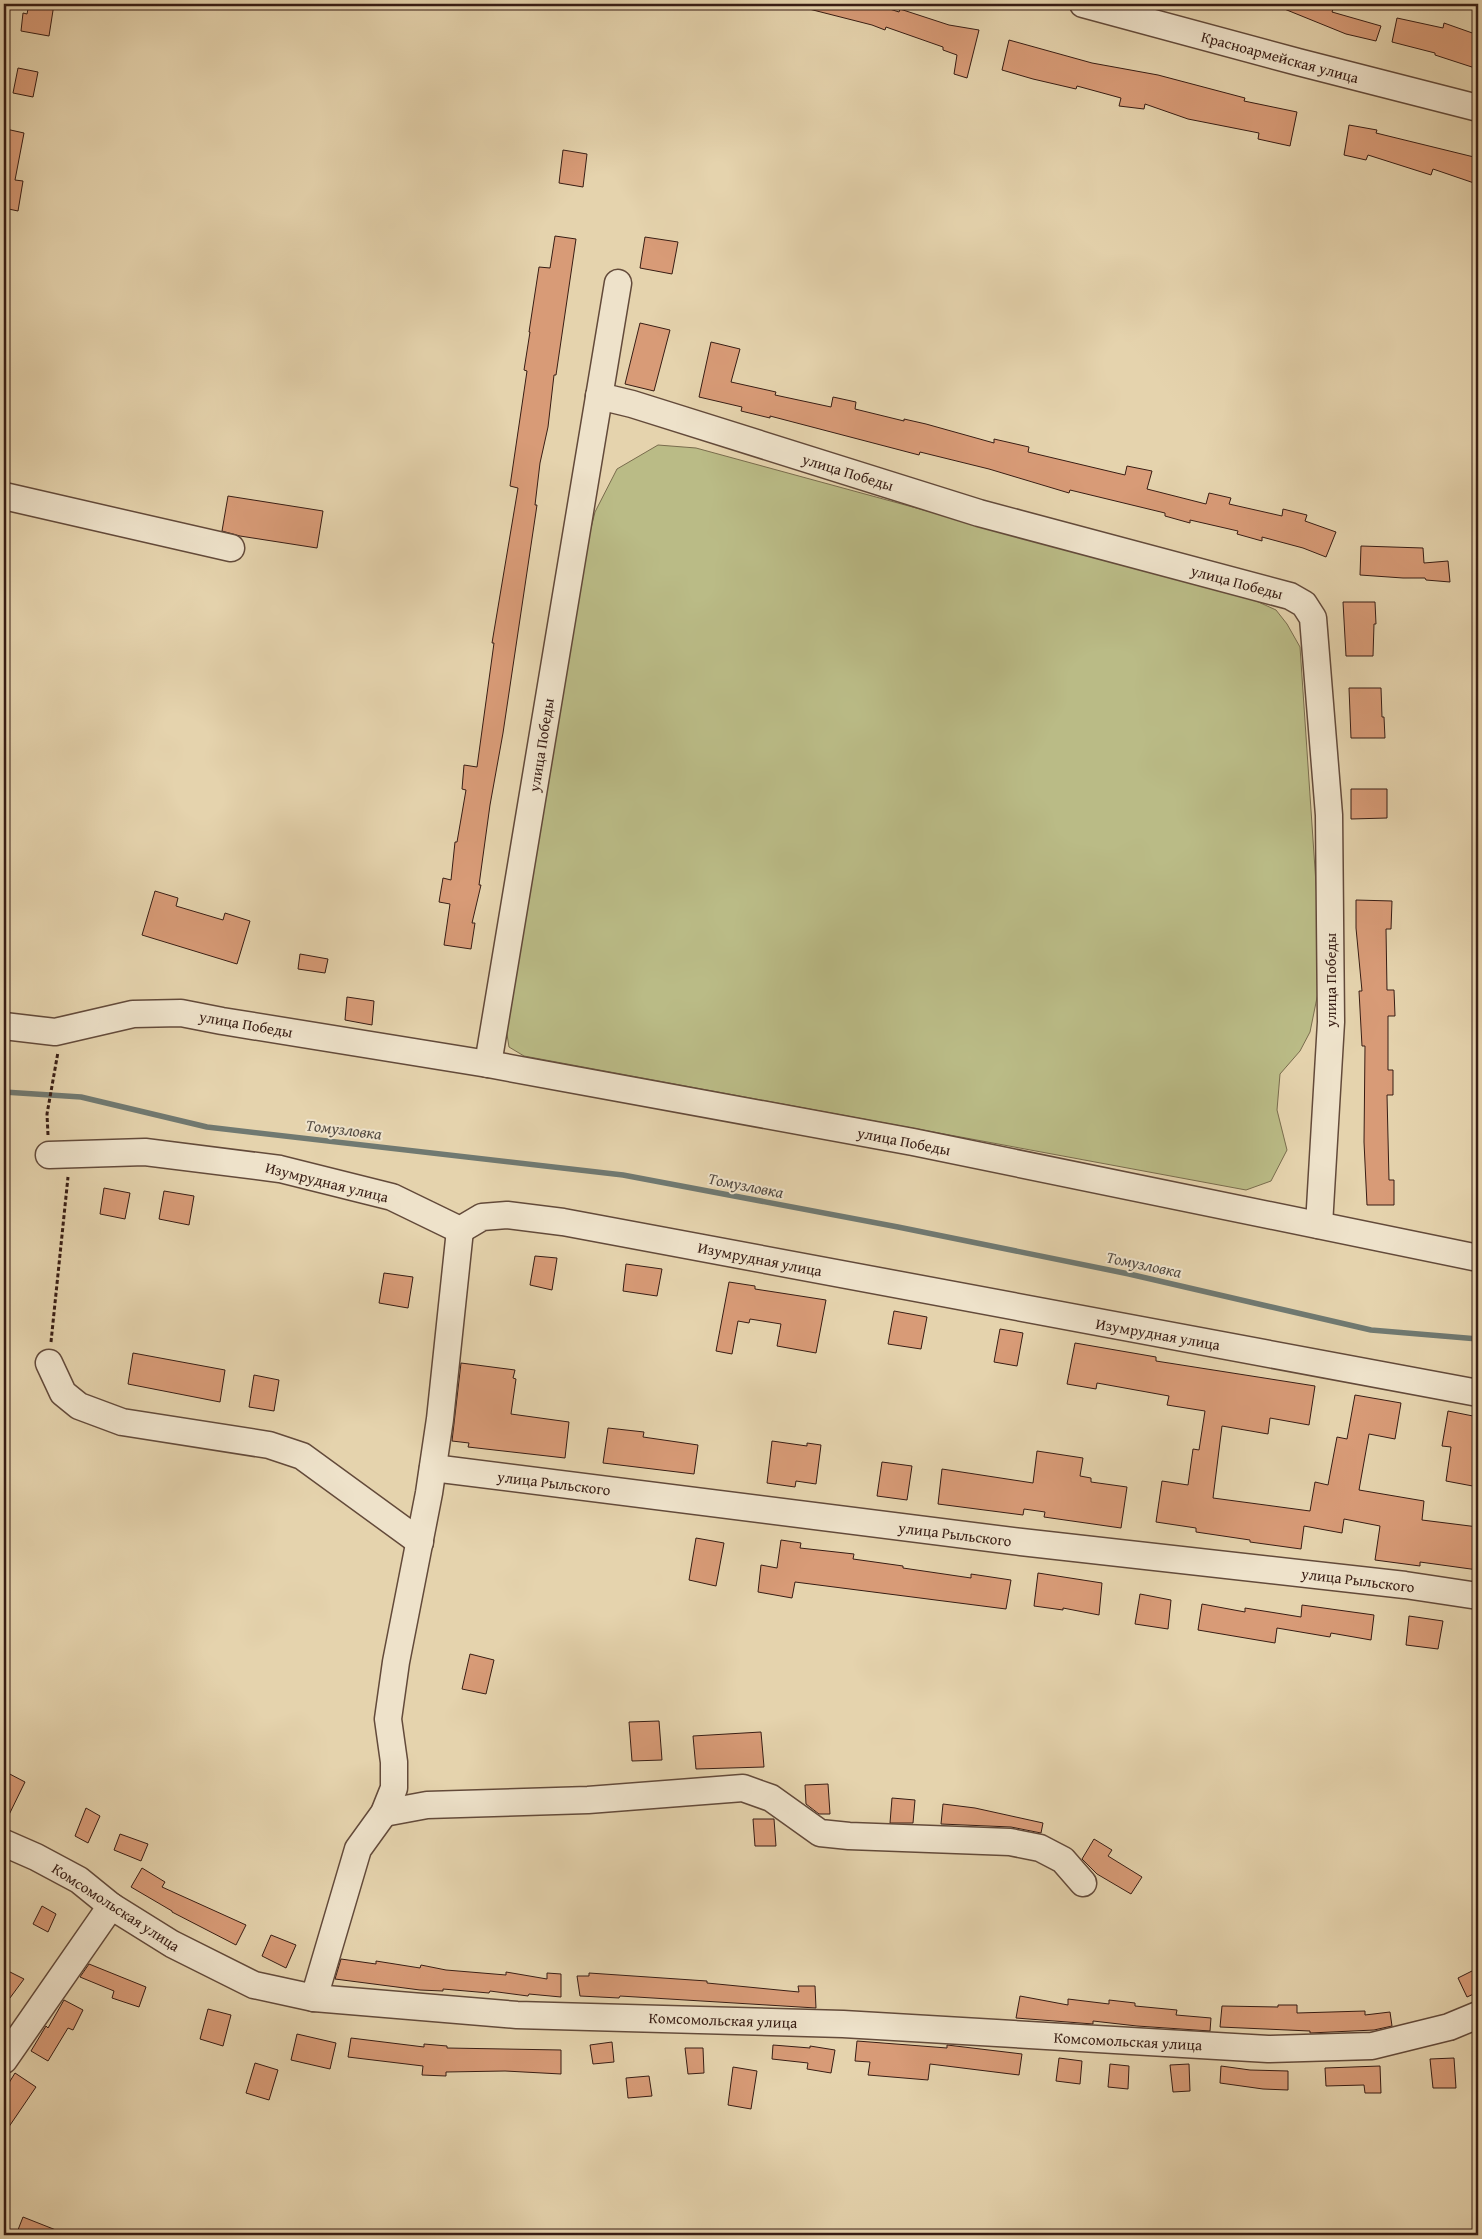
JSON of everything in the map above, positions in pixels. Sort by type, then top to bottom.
[{"type":"street","name":"Красноармейская улица","points":[[1083,4],[1478,108]]},
{"type":"street","name":"улица Победы","points":[[488,1064],[618,283]]},
{"type":"street","name":"улица Победы","points":[[599,396],[642,407],[979,513],[1290,596],[1304,604],[1313,618],[1329,815],[1331,1022],[1319,1225]]},
{"type":"street","points":[[4,496],[231,548]]},
{"type":"street","name":"улица Победы","points":[[4,1026],[56,1032],[133,1014],[181,1013],[222,1022],[488,1064],[913,1142],[1478,1258]]},
{"type":"street","name":"Изумрудная улица","points":[[60,1154],[145,1152],[280,1168],[392,1197],[460,1230],[482,1217],[507,1214],[563,1222],[1478,1393]]},
{"type":"street","points":[[314,1998],[358,1849],[384,1813],[394,1788],[394,1762],[388,1718],[396,1662],[433,1468],[460,1230]]},
{"type":"street","points":[[49,1362],[63,1392],[78,1406],[122,1422],[269,1446],[302,1456],[420,1542]]},
{"type":"street","name":"улица Рыльского","points":[[433,1468],[1020,1542],[1405,1585],[1478,1596]]},
{"type":"street","points":[[384,1813],[428,1805],[588,1800],[743,1788],[771,1798],[820,1833],[849,1836],[1010,1842],[1040,1848],[1063,1860],[1083,1883]]},
{"type":"street","name":"Комсомольская улица","points":[[4,1843],[36,1857],[79,1880],[111,1906],[172,1944],[254,1984],[314,1998],[517,2015],[844,2024],[1268,2049],[1372,2046],[1449,2027],[1478,2015]]},
{"type":"street","points":[[4,2060],[111,1906]]},
{"type":"path","points":[[47,1114],[59,1050]]},
{"type":"path","points":[[49,1362],[60,1154]]},
{"type":"green space","points":[[658,445],[696,448],[1254,600],[1276,610],[1287,624],[1300,647],[1322,973],[1310,1032],[1300,1051],[1280,1074],[1277,1110],[1287,1150],[1271,1181],[1246,1190],[524,1056],[509,1047],[506,1028],[583,560],[595,512],[617,469]]},
{"type":"building","points":[[29,4],[54,4],[49,36],[21,31],[23,13],[27,14]]},
{"type":"building","points":[[809,4],[874,4],[899,12],[900,9],[949,25],[979,30],[967,78],[954,74],[957,55],[943,50],[943,47],[886,27],[885,30],[809,9]]},
{"type":"building","points":[[1272,4],[1335,4],[1332,12],[1381,26],[1376,41],[1346,34]]},
{"type":"building","points":[[1397,18],[1443,28],[1444,23],[1478,35],[1478,69],[1435,55],[1435,53],[1392,42]]},
{"type":"building","points":[[1009,40],[1092,63],[1158,75],[1245,98],[1244,101],[1297,112],[1290,146],[1258,139],[1259,133],[1188,119],[1145,104],[1144,109],[1119,106],[1121,98],[1077,86],[1076,89],[1033,79],[1002,70]]},
{"type":"building","points":[[18,68],[38,72],[33,97],[13,93]]},
{"type":"building","points":[[1349,125],[1377,130],[1376,133],[1478,158],[1478,169],[1474,183],[1433,169],[1431,175],[1368,155],[1366,160],[1344,155]]},
{"type":"building","points":[[6,129],[24,133],[15,180],[23,181],[18,211],[4,208]]},
{"type":"building","points":[[563,150],[587,154],[583,187],[559,183]]},
{"type":"building","points":[[555,236],[576,239],[556,375],[554,375],[548,427],[540,463],[535,505],[537,505],[503,733],[490,805],[479,885],[481,885],[472,923],[475,923],[471,949],[444,945],[450,904],[439,902],[443,878],[451,880],[455,842],[457,842],[466,790],[462,789],[464,765],[477,767],[494,643],[492,643],[518,488],[510,486],[527,371],[524,370],[529,332],[539,267],[550,268]]},
{"type":"building","points":[[645,237],[678,242],[672,274],[640,268]]},
{"type":"building","points":[[640,323],[670,330],[654,391],[625,384]]},
{"type":"building","points":[[711,342],[740,349],[731,382],[776,392],[775,395],[831,407],[833,397],[856,402],[855,409],[904,421],[904,419],[926,424],[994,443],[994,439],[1029,447],[1028,452],[1125,475],[1127,466],[1152,471],[1147,489],[1206,504],[1209,493],[1231,498],[1229,504],[1282,516],[1283,509],[1307,515],[1305,521],[1336,532],[1326,557],[1303,548],[1262,537],[1262,541],[1237,534],[1238,531],[1190,520],[1190,523],[1165,516],[1165,513],[1070,490],[1069,493],[989,469],[920,452],[919,455],[770,416],[770,418],[741,411],[742,407],[699,397]]},
{"type":"building","points":[[228,496],[323,511],[317,548],[240,536],[222,531]]},
{"type":"building","points":[[1361,546],[1423,548],[1424,563],[1448,561],[1450,582],[1426,580],[1425,578],[1360,575]]},
{"type":"building","points":[[1343,602],[1375,602],[1376,624],[1374,624],[1373,656],[1346,656]]},
{"type":"building","points":[[1349,688],[1381,688],[1385,738],[1351,738]]},
{"type":"building","points":[[1351,789],[1387,789],[1387,818],[1351,819]]},
{"type":"building","points":[[155,891],[178,898],[176,906],[223,920],[225,913],[250,921],[237,964],[142,935]]},
{"type":"building","points":[[1356,900],[1392,901],[1391,929],[1386,929],[1387,990],[1394,990],[1395,1016],[1388,1016],[1388,1070],[1393,1070],[1393,1095],[1387,1095],[1389,1180],[1394,1180],[1394,1205],[1367,1205],[1364,1142],[1365,1046],[1362,1046],[1359,991],[1362,991],[1356,928]]},
{"type":"building","points":[[300,954],[328,959],[325,973],[298,969]]},
{"type":"building","points":[[347,997],[374,1001],[372,1025],[345,1020]]},
{"type":"building","points":[[104,1188],[130,1193],[125,1219],[100,1214]]},
{"type":"building","points":[[164,1191],[194,1196],[189,1225],[159,1219]]},
{"type":"building","points":[[535,1256],[557,1258],[552,1290],[530,1285]]},
{"type":"building","points":[[626,1264],[662,1269],[657,1296],[623,1291]]},
{"type":"building","points":[[384,1273],[413,1277],[408,1308],[379,1303]]},
{"type":"building","points":[[729,1282],[755,1286],[755,1289],[826,1300],[816,1353],[777,1346],[781,1324],[750,1319],[749,1323],[738,1321],[732,1354],[716,1351]]},
{"type":"building","points":[[894,1311],[927,1317],[921,1349],[888,1344]]},
{"type":"building","points":[[1000,1329],[1023,1333],[1017,1366],[994,1362]]},
{"type":"building","points":[[1075,1343],[1156,1357],[1156,1361],[1315,1386],[1309,1425],[1270,1418],[1268,1434],[1222,1426],[1213,1498],[1310,1511],[1315,1482],[1328,1485],[1337,1437],[1347,1439],[1355,1395],[1401,1403],[1395,1439],[1369,1434],[1359,1490],[1424,1501],[1422,1520],[1478,1527],[1478,1570],[1420,1562],[1420,1566],[1375,1560],[1380,1526],[1344,1519],[1342,1533],[1304,1526],[1301,1549],[1196,1532],[1196,1528],[1156,1522],[1162,1481],[1188,1485],[1193,1449],[1199,1450],[1205,1411],[1167,1405],[1169,1396],[1097,1383],[1096,1389],[1067,1384]]},
{"type":"building","points":[[133,1353],[225,1370],[220,1402],[128,1384]]},
{"type":"building","points":[[461,1363],[515,1370],[513,1378],[516,1379],[511,1414],[569,1422],[565,1458],[468,1447],[469,1443],[452,1441]]},
{"type":"building","points":[[254,1375],[279,1380],[274,1411],[249,1407]]},
{"type":"building","points":[[1448,1411],[1478,1417],[1478,1487],[1446,1481],[1451,1447],[1442,1446]]},
{"type":"building","points":[[608,1428],[644,1432],[643,1437],[698,1445],[694,1474],[603,1463]]},
{"type":"building","points":[[772,1441],[807,1446],[807,1443],[821,1445],[816,1484],[796,1481],[795,1487],[767,1483]]},
{"type":"building","points":[[1037,1451],[1083,1458],[1080,1476],[1091,1478],[1091,1482],[1127,1487],[1121,1528],[1044,1517],[1045,1512],[1024,1509],[1023,1515],[938,1504],[942,1469],[1033,1483]]},
{"type":"building","points":[[882,1462],[912,1466],[907,1500],[877,1496]]},
{"type":"building","points":[[696,1538],[724,1543],[716,1586],[689,1580]]},
{"type":"building","points":[[781,1540],[801,1543],[800,1548],[854,1554],[853,1559],[903,1566],[903,1568],[971,1578],[971,1574],[1011,1580],[1006,1609],[795,1582],[792,1598],[758,1592],[761,1565],[777,1568]]},
{"type":"building","points":[[1038,1573],[1102,1583],[1099,1615],[1063,1608],[1063,1610],[1034,1606]]},
{"type":"building","points":[[1140,1594],[1171,1600],[1168,1629],[1135,1624]]},
{"type":"building","points":[[1202,1604],[1245,1612],[1245,1608],[1301,1617],[1302,1605],[1374,1615],[1371,1640],[1331,1633],[1330,1637],[1277,1628],[1275,1643],[1198,1630]]},
{"type":"building","points":[[1409,1616],[1443,1621],[1438,1649],[1406,1645]]},
{"type":"building","points":[[470,1654],[494,1660],[486,1694],[462,1689]]},
{"type":"building","points":[[659,1721],[662,1760],[632,1761],[629,1722]]},
{"type":"building","points":[[761,1732],[764,1767],[696,1769],[693,1736]]},
{"type":"building","points":[[4,1771],[25,1782],[4,1825]]},
{"type":"building","points":[[828,1784],[830,1814],[819,1814],[806,1804],[805,1785]]},
{"type":"building","points":[[892,1798],[915,1800],[913,1823],[890,1823]]},
{"type":"building","points":[[943,1804],[975,1808],[1043,1823],[1041,1833],[1011,1827],[941,1824]]},
{"type":"building","points":[[86,1808],[100,1816],[88,1843],[75,1836]]},
{"type":"building","points":[[753,1819],[774,1819],[776,1846],[755,1846]]},
{"type":"building","points":[[120,1834],[148,1844],[141,1861],[114,1850]]},
{"type":"building","points":[[1094,1839],[1112,1850],[1108,1856],[1142,1877],[1131,1894],[1097,1874],[1082,1859]]},
{"type":"building","points":[[142,1868],[165,1882],[162,1887],[246,1925],[236,1945],[172,1912],[131,1887]]},
{"type":"building","points":[[42,1906],[56,1914],[48,1932],[33,1924]]},
{"type":"building","points":[[271,1935],[296,1945],[286,1968],[262,1956]]},
{"type":"building","points":[[341,1959],[376,1964],[376,1961],[420,1968],[421,1965],[446,1970],[506,1975],[506,1972],[547,1979],[547,1973],[561,1974],[561,1997],[529,1994],[528,1996],[490,1991],[489,1993],[443,1989],[443,1991],[420,1990],[335,1979]]},
{"type":"building","points":[[89,1964],[146,1987],[139,2007],[112,1998],[114,1991],[80,1977]]},
{"type":"building","points":[[1478,1968],[1478,1992],[1467,1997],[1458,1978]]},
{"type":"building","points":[[4,1969],[24,1979],[4,2006]]},
{"type":"building","points":[[589,1973],[707,1981],[707,1983],[799,1992],[798,1986],[815,1986],[816,2008],[620,1996],[619,1998],[580,1996],[577,1976],[589,1976]]},
{"type":"building","points":[[1020,1996],[1068,2005],[1068,1999],[1109,2004],[1109,2000],[1135,2003],[1135,2006],[1177,2010],[1176,2015],[1211,2018],[1210,2031],[1093,2021],[1093,2024],[1016,2018]]},
{"type":"building","points":[[64,2000],[83,2010],[73,2030],[68,2028],[48,2061],[31,2051],[46,2026],[48,2028]]},
{"type":"building","points":[[1278,2005],[1297,2005],[1297,2013],[1365,2011],[1365,2015],[1390,2012],[1392,2026],[1374,2030],[1310,2033],[1310,2031],[1220,2027],[1222,2006],[1278,2007]]},
{"type":"building","points":[[208,2009],[231,2015],[223,2046],[200,2039]]},
{"type":"building","points":[[297,2034],[336,2043],[330,2069],[291,2060]]},
{"type":"building","points":[[351,2038],[424,2047],[424,2044],[447,2046],[447,2048],[561,2050],[561,2074],[505,2071],[446,2072],[446,2076],[422,2075],[423,2066],[348,2057]]},
{"type":"building","points":[[857,2041],[947,2048],[947,2045],[1022,2054],[1019,2075],[930,2064],[928,2080],[868,2075],[870,2062],[855,2061]]},
{"type":"building","points":[[612,2042],[614,2062],[593,2064],[590,2045]]},
{"type":"building","points":[[773,2045],[810,2048],[810,2046],[835,2050],[831,2073],[807,2069],[808,2063],[772,2059]]},
{"type":"building","points":[[685,2048],[703,2048],[704,2073],[688,2074]]},
{"type":"building","points":[[1059,2058],[1082,2061],[1080,2084],[1056,2081]]},
{"type":"building","points":[[1454,2058],[1456,2088],[1433,2088],[1430,2059]]},
{"type":"building","points":[[255,2063],[278,2070],[269,2100],[246,2093]]},
{"type":"building","points":[[1110,2064],[1129,2066],[1128,2089],[1108,2087]]},
{"type":"building","points":[[1189,2064],[1190,2091],[1173,2092],[1170,2065]]},
{"type":"building","points":[[1221,2066],[1250,2070],[1288,2071],[1288,2090],[1263,2089],[1220,2083]]},
{"type":"building","points":[[1380,2066],[1381,2093],[1365,2093],[1364,2085],[1326,2086],[1325,2068]]},
{"type":"building","points":[[733,2067],[757,2071],[751,2109],[728,2105]]},
{"type":"building","points":[[15,2073],[36,2087],[4,2134],[4,2091]]},
{"type":"building","points":[[649,2076],[652,2096],[628,2098],[626,2078]]},
{"type":"building","points":[[23,2217],[66,2234],[66,2235],[16,2235]]},
{"type":"waterway","name":"Томузловка","points":[[4,1092],[81,1097],[207,1127],[623,1175],[898,1227],[1129,1274],[1371,1330],[1478,1339]]}]
